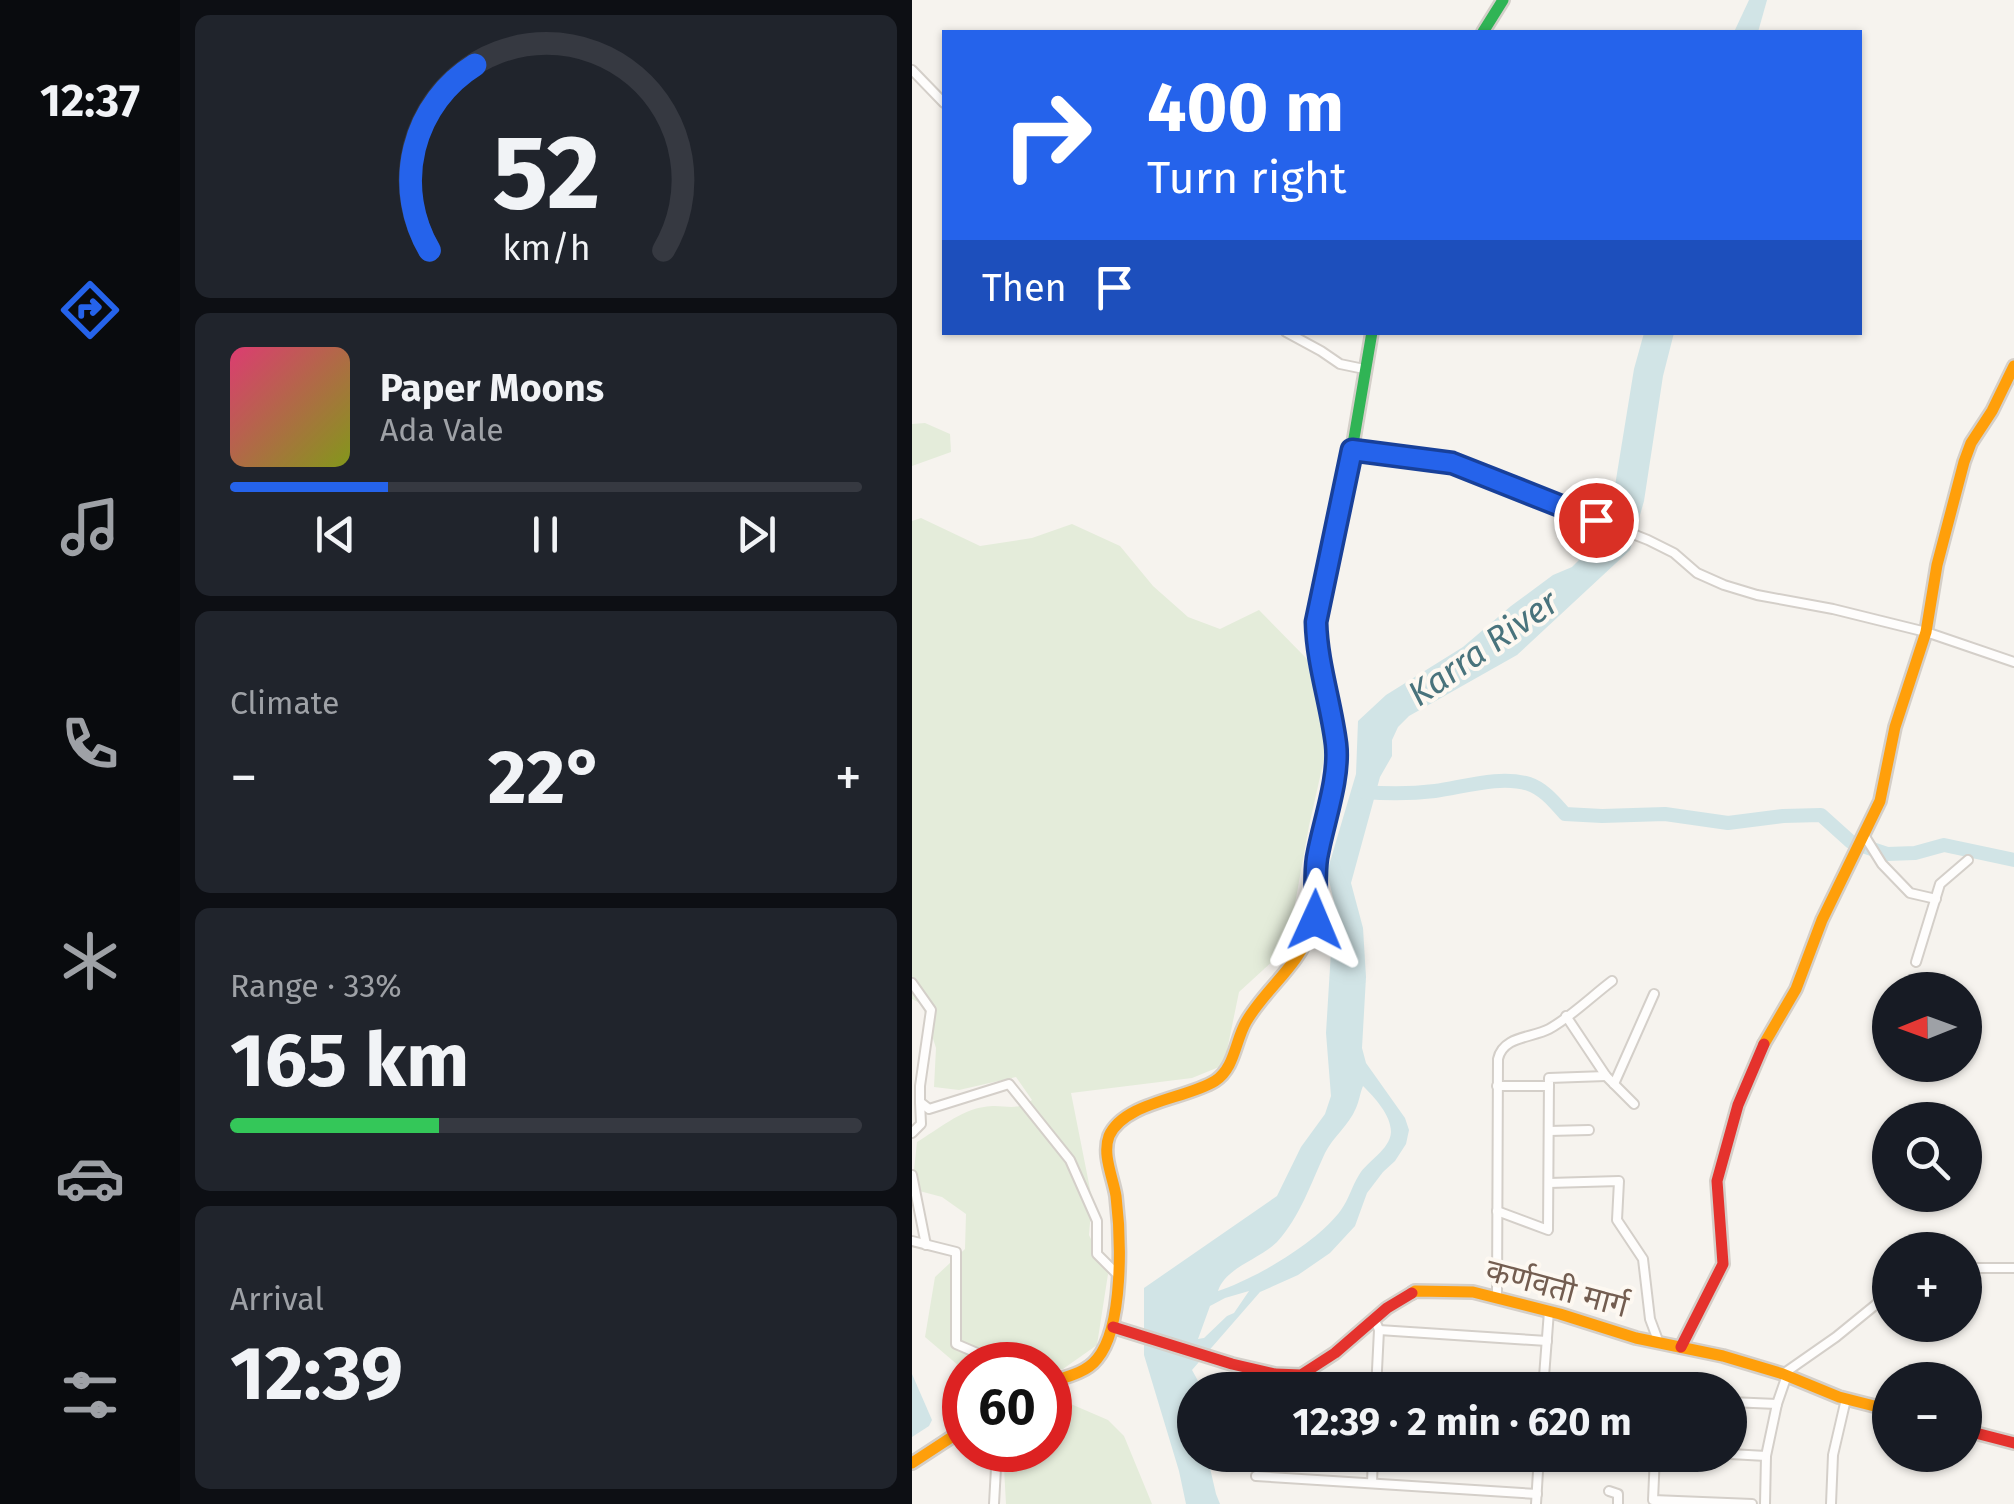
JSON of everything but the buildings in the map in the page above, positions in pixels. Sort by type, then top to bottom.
[{"type":"main road","points":[[1485,30],[1503,0]]},
{"type":"main road","points":[[1072,1374],[1098,1359],[1113,1327],[1118,1276],[1116,1194],[1106,1143],[1111,1130],[1131,1112],[1191,1094],[1222,1076],[1242,1028],[1299,952],[1315,920],[1316,864],[1336,746],[1316,651],[1316,622],[1371,335]]},
{"type":"main road","points":[[1680,1347],[1723,1264],[1717,1181],[1738,1105],[1880,801],[1895,728],[1926,632],[1940,550],[1964,462],[2014,366]]},
{"type":"main road","name":"कर्णवती मार्ग","points":[[1113,1327],[1232,1364],[1275,1374],[1300,1375],[1377,1324],[1387,1308],[1414,1291],[1473,1292],[1636,1338],[1785,1374],[1872,1406]]},
{"type":"main road","points":[[1982,1435],[2014,1443]]},
{"type":"main road","points":[[912,1464],[942,1444]]},
{"type":"street","points":[[912,70],[942,100]]},
{"type":"street","points":[[1292,335],[1340,364],[1364,368]]},
{"type":"street","points":[[1352,450],[1452,463],[1648,540],[1674,553],[1697,573],[1724,585],[1757,596],[1833,609],[1926,632],[2014,662]]},
{"type":"street","points":[[1862,836],[1910,893],[1936,898]]},
{"type":"street","points":[[1916,962],[1940,884],[1968,860]]},
{"type":"street","points":[[1497,1298],[1500,1050],[1506,1044],[1549,1028],[1612,981]]},
{"type":"street","points":[[912,983],[931,1010],[920,1086],[921,1124],[912,1133]]},
{"type":"street","points":[[1614,1084],[1654,994]]},
{"type":"street","points":[[1566,1016],[1606,1076],[1634,1104]]},
{"type":"street","points":[[1497,1211],[1548,1230],[1549,1078],[1606,1076]]},
{"type":"street","points":[[920,1102],[930,1109],[1010,1084],[1070,1160],[1097,1222],[1097,1254],[1118,1276]]},
{"type":"street","points":[[1498,1086],[1549,1086]]},
{"type":"street","points":[[1549,1131],[1589,1130]]},
{"type":"street","points":[[912,1176],[926,1244]]},
{"type":"street","points":[[1549,1183],[1619,1181],[1618,1220],[1643,1259],[1650,1319],[1660,1342]]},
{"type":"street","points":[[912,1241],[956,1252],[956,1342]]},
{"type":"street","points":[[1982,1268],[2014,1268]]},
{"type":"street","points":[[1765,1504],[1766,1456],[1785,1374],[1872,1308]]},
{"type":"street","points":[[1545,1372],[1549,1311]]},
{"type":"street","points":[[1376,1372],[1377,1324],[1547,1341]]},
{"type":"street","points":[[1831,1504],[1833,1455],[1846,1399]]},
{"type":"street","points":[[1747,1403],[1777,1404]]},
{"type":"street","points":[[1747,1455],[1766,1456]]},
{"type":"street","points":[[994,1504],[995,1472]]},
{"type":"street","points":[[1372,1472],[1372,1483]]},
{"type":"street","points":[[1256,1476],[1484,1490],[1536,1499],[1538,1472]]},
{"type":"street","points":[[1655,1472],[1653,1500],[1752,1504]]},
{"type":"street","points":[[1483,1504],[1484,1490]]},
{"type":"street","points":[[1609,1491],[1618,1494],[1618,1504]]},
{"type":"green space","points":[[925,423],[950,434],[951,452],[912,466],[912,424]]},
{"type":"green space","points":[[921,518],[980,546],[1032,538],[1072,524],[1120,546],[1153,586],[1188,617],[1220,629],[1259,610],[1307,659],[1327,746],[1287,948],[1239,992],[1224,1065],[1192,1078],[1071,1093],[1092,1199],[1089,1235],[1108,1274],[1097,1345],[1072,1363],[1072,1342],[942,1342],[942,1352],[925,1337],[935,1277],[965,1249],[966,1214],[942,1197],[912,1189],[917,1142],[975,1109],[1014,1107],[1032,1100],[1016,1077],[959,1090],[934,1087],[936,1048],[922,1004],[912,999],[912,521]]},
{"type":"green space","points":[[1072,1404],[1108,1420],[1124,1436],[1152,1504],[1006,1504],[1004,1472],[1072,1472]]},
{"type":"water","points":[[1749,0],[1767,0],[1759,30],[1735,30]]},
{"type":"water","name":"Karra River","points":[[1643,335],[1673,335],[1663,376],[1644,501],[1630,550],[1517,655],[1409,716],[1392,740],[1392,756],[1380,777],[1351,883],[1363,928],[1366,977],[1362,1048],[1366,1063],[1405,1118],[1409,1130],[1406,1144],[1367,1193],[1355,1226],[1330,1253],[1298,1275],[1260,1292],[1193,1372],[1177,1372],[1177,1464],[1144,1355],[1144,1288],[1277,1196],[1301,1147],[1325,1114],[1331,1096],[1326,1033],[1334,902],[1327,872],[1356,774],[1358,721],[1386,695],[1463,647],[1553,575],[1572,567],[1593,546],[1613,498],[1634,369]],"holes":[[[1363,1086],[1385,1113],[1390,1138],[1359,1175],[1331,1222],[1285,1258],[1218,1291],[1228,1276],[1270,1248],[1285,1232],[1299,1211],[1328,1147],[1353,1114]],[[1249,1291],[1234,1313],[1204,1338],[1198,1339],[1210,1306]]]},
{"type":"water","points":[[912,1374],[932,1420],[912,1437]]},
{"type":"water","points":[[1179,1472],[1211,1472],[1220,1504],[1186,1504]]},
{"type":"waterway","points":[[1364,792],[1417,793],[1494,781],[1518,782],[1540,789],[1565,814],[1665,814],[1728,823],[1821,815],[1851,842],[1887,854],[1915,853],[1944,845],[2014,860]]},
{"type":"traffic: fast","points":[[1484,30],[1503,0]]},
{"type":"traffic: fast","points":[[1318,846],[1334,777],[1336,749],[1319,663],[1316,622],[1371,335]]},
{"type":"traffic: slow","points":[[1764,1044],[1796,989],[1822,920],[1880,801],[1895,727],[1926,632],[1937,565],[1964,462],[2014,366]]},
{"type":"traffic: slow","points":[[1072,1375],[1097,1359],[1106,1344],[1116,1304],[1119,1234],[1107,1158],[1109,1136],[1117,1125],[1141,1108],[1203,1087],[1222,1076],[1246,1022],[1306,942],[1315,908],[1318,846]]},
{"type":"traffic: slow","points":[[1412,1293],[1473,1292],[1636,1338],[1723,1356],[1872,1405]]},
{"type":"traffic: slow","points":[[912,1463],[942,1443]]},
{"type":"traffic: jam","points":[[1681,1347],[1723,1264],[1717,1181],[1738,1105],[1764,1044]]},
{"type":"traffic: jam","points":[[1113,1327],[1232,1364],[1275,1374],[1301,1375],[1412,1293]]},
{"type":"traffic: jam","points":[[1982,1435],[2014,1443]]},
{"type":"route","points":[[1315,920],[1316,864],[1336,764],[1336,746],[1316,651],[1316,622],[1352,450],[1452,463],[1596,520]]}]
